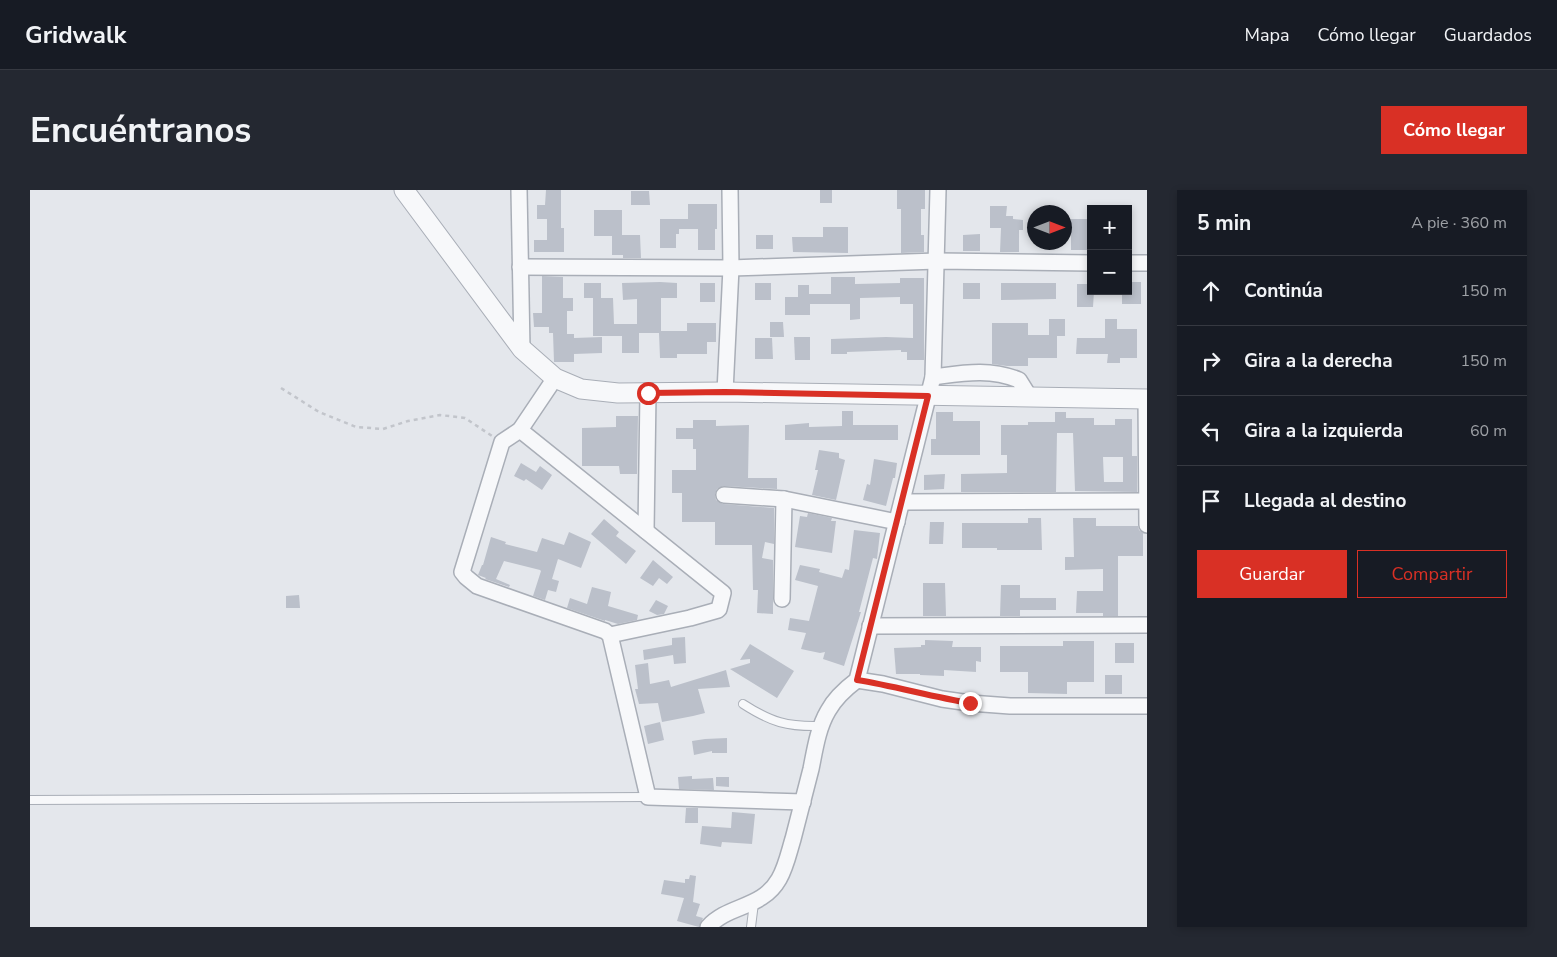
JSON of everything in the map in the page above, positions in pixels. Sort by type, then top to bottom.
[{"type":"street","points":[[404,190],[522,349],[555,378],[581,389],[618,393],[725,392],[1147,399],[1147,525]]},
{"type":"street","points":[[519,190],[522,349]]},
{"type":"street","points":[[725,392],[731,268],[730,190]]},
{"type":"street","points":[[708,927],[728,912],[754,903],[768,893],[779,879],[787,860],[803,802],[820,726],[828,710],[842,692],[857,680],[933,377],[938,190]]},
{"type":"street","points":[[520,267],[731,268],[937,261],[1087,263]]},
{"type":"street","points":[[1132,263],[1147,263]]},
{"type":"street","points":[[933,377],[995,372],[1019,380],[1029,396]]},
{"type":"street","points":[[555,378],[520,430],[502,442],[462,572],[477,586],[606,631],[610,635],[648,797],[803,802]]},
{"type":"street","points":[[646,531],[648,393]]},
{"type":"street","points":[[520,430],[723,593],[719,609],[690,618],[610,635]]},
{"type":"street","points":[[724,495],[784,499],[897,522]]},
{"type":"street","points":[[782,599],[784,499]]},
{"type":"street","points":[[902,502],[1147,501]]},
{"type":"street","points":[[870,626],[1147,625]]},
{"type":"street","points":[[857,680],[882,684],[942,699],[970,703],[1010,706],[1147,706]]},
{"type":"lane","points":[[743,704],[760,716],[780,723],[800,727],[820,726]]},
{"type":"lane","points":[[30,800],[648,797]]},
{"type":"lane","points":[[751,927],[754,903]]},
{"type":"path","points":[[281,388],[319,412],[356,427],[383,429],[408,421],[440,415],[465,418],[502,442]]},
{"type":"building","points":[[546,190],[561,190],[561,228],[564,228],[564,252],[534,252],[534,240],[547,240],[547,219],[537,219],[537,205],[545,205]]},
{"type":"building","points":[[820,190],[832,190],[832,203],[820,203]]},
{"type":"building","points":[[897,190],[925,190],[925,209],[921,209],[921,235],[924,235],[924,252],[901,253],[901,209],[897,209]]},
{"type":"building","points":[[631,191],[649,191],[650,205],[631,205]]},
{"type":"building","points":[[688,204],[717,204],[715,250],[698,250],[698,229],[679,229],[679,234],[676,234],[676,248],[660,248],[660,219],[688,219]]},
{"type":"building","points":[[990,206],[1007,206],[1006,216],[1013,216],[1013,219],[1023,220],[1023,230],[1019,230],[1019,252],[1000,252],[1001,228],[990,228]]},
{"type":"building","points":[[594,210],[622,210],[622,235],[640,235],[641,258],[623,258],[623,255],[612,255],[612,236],[594,236]]},
{"type":"building","points":[[1072,219],[1087,219],[1087,250],[1072,250]]},
{"type":"building","points":[[823,227],[848,227],[848,253],[793,252],[792,237],[823,237]]},
{"type":"building","points":[[980,234],[980,251],[963,251],[963,235]]},
{"type":"building","points":[[756,235],[773,235],[773,249],[756,249]]},
{"type":"building","points":[[542,276],[563,277],[563,298],[573,298],[573,311],[567,311],[567,334],[574,334],[574,338],[602,337],[602,353],[574,354],[574,362],[554,362],[553,333],[549,333],[549,327],[534,327],[533,313],[542,313]]},
{"type":"building","points":[[831,277],[855,277],[855,284],[900,283],[900,278],[924,278],[924,360],[907,360],[907,352],[901,352],[901,350],[831,354],[831,339],[913,338],[913,304],[900,304],[900,297],[860,298],[860,319],[850,320],[850,304],[810,304],[810,315],[785,315],[785,297],[798,297],[798,285],[809,285],[809,294],[831,294]]},
{"type":"building","points":[[1132,282],[1141,282],[1141,304],[1122,304],[1122,295],[1132,295]]},
{"type":"building","points":[[584,283],[601,283],[601,298],[584,298]]},
{"type":"building","points":[[622,283],[677,283],[677,298],[661,298],[661,331],[687,331],[687,323],[716,323],[716,342],[707,342],[707,354],[677,354],[677,358],[660,358],[659,333],[639,333],[639,353],[622,353],[622,336],[593,336],[593,298],[613,298],[614,324],[637,324],[637,299],[623,300]]},
{"type":"building","points":[[700,283],[715,283],[715,302],[700,302]]},
{"type":"building","points":[[755,283],[771,283],[771,300],[755,300]]},
{"type":"building","points":[[963,283],[980,283],[980,299],[963,299]]},
{"type":"building","points":[[1001,283],[1056,283],[1056,299],[1001,300]]},
{"type":"building","points":[[1077,284],[1087,284],[1087,295],[1094,295],[1093,307],[1077,307]]},
{"type":"building","points":[[1049,319],[1065,319],[1065,336],[1057,336],[1057,358],[1028,358],[1028,366],[992,364],[992,323],[1028,323],[1028,335],[1049,335]]},
{"type":"building","points":[[1105,319],[1117,319],[1117,329],[1137,329],[1137,358],[1120,358],[1120,363],[1107,363],[1108,354],[1076,354],[1077,338],[1105,338]]},
{"type":"building","points":[[770,322],[783,322],[784,337],[770,337]]},
{"type":"building","points":[[794,337],[810,337],[810,360],[795,360]]},
{"type":"building","points":[[755,338],[772,338],[773,359],[755,359]]},
{"type":"building","points":[[842,411],[853,411],[853,425],[898,425],[898,440],[785,440],[785,425],[809,423],[809,427],[842,426]]},
{"type":"building","points":[[936,412],[953,412],[953,421],[980,421],[980,455],[931,455],[931,439],[936,439]]},
{"type":"building","points":[[1055,412],[1066,412],[1066,418],[1094,418],[1094,425],[1115,425],[1115,419],[1132,419],[1132,456],[1137,456],[1137,492],[1075,491],[1073,433],[1057,433],[1056,492],[961,492],[961,474],[1007,473],[1007,455],[1001,455],[1001,425],[1055,422]],"holes":[[[1103,457],[1123,457],[1123,482],[1104,482]]]},
{"type":"building","points":[[616,416],[638,416],[637,474],[620,474],[619,466],[582,466],[582,428],[616,427]]},
{"type":"building","points":[[693,420],[716,420],[716,426],[749,425],[748,478],[777,478],[777,489],[724,486],[717,489],[715,495],[716,500],[723,504],[774,508],[774,544],[765,542],[762,558],[773,560],[773,614],[757,613],[758,590],[753,590],[752,545],[715,545],[715,522],[682,522],[682,493],[672,493],[672,470],[696,470],[696,449],[693,449],[693,439],[676,439],[676,428],[693,428]]},
{"type":"building","points":[[819,450],[839,453],[839,458],[845,460],[836,500],[812,495],[818,470],[815,470]]},
{"type":"building","points":[[874,459],[897,463],[895,478],[893,478],[886,506],[863,500],[867,484],[870,485]]},
{"type":"building","points":[[521,463],[536,472],[540,466],[552,475],[542,490],[526,479],[524,481],[514,476]]},
{"type":"building","points":[[945,474],[944,489],[924,490],[924,475]]},
{"type":"building","points":[[808,513],[832,518],[831,521],[836,521],[832,553],[795,547],[800,516],[807,517]]},
{"type":"building","points":[[1028,518],[1041,518],[1042,550],[962,548],[962,523],[1028,523]]},
{"type":"building","points":[[1073,518],[1096,518],[1096,526],[1138,526],[1139,530],[1143,533],[1143,556],[1118,556],[1118,616],[1103,616],[1103,613],[1076,613],[1077,591],[1103,591],[1103,569],[1065,570],[1065,557],[1074,557]]},
{"type":"building","points":[[604,519],[619,532],[616,536],[636,551],[626,564],[591,534]]},
{"type":"building","points":[[930,522],[944,522],[943,544],[929,544]]},
{"type":"building","points":[[854,530],[880,533],[877,559],[873,558],[859,612],[861,612],[844,666],[823,659],[825,652],[820,653],[801,649],[806,633],[788,630],[790,618],[809,621],[818,586],[795,580],[800,565],[820,569],[819,572],[842,578],[845,569],[849,570]]},
{"type":"building","points":[[569,532],[591,542],[581,568],[558,559],[552,579],[559,581],[556,592],[548,590],[545,600],[533,596],[540,570],[504,561],[496,579],[510,585],[509,587],[478,575],[491,537],[506,542],[505,544],[537,552],[542,538],[564,545]]},
{"type":"building","points":[[653,560],[673,577],[667,584],[659,578],[653,586],[640,578]]},
{"type":"building","points":[[923,583],[945,583],[946,616],[923,616]]},
{"type":"building","points":[[1001,585],[1020,585],[1020,598],[1056,598],[1056,610],[1020,610],[1020,616],[1000,616]]},
{"type":"building","points":[[592,587],[611,592],[608,606],[638,615],[637,620],[618,624],[567,608],[570,598],[587,604]]},
{"type":"building","points":[[299,595],[300,608],[286,608],[286,596]]},
{"type":"building","points":[[656,600],[668,606],[664,614],[657,615],[649,611]]},
{"type":"building","points":[[685,637],[686,663],[674,664],[673,655],[644,660],[643,650],[672,645],[672,638]]},
{"type":"building","points":[[925,640],[953,641],[952,647],[981,647],[981,662],[976,661],[976,672],[944,670],[944,676],[896,674],[894,648],[921,647],[921,645],[925,645]]},
{"type":"building","points":[[1063,641],[1094,641],[1094,682],[1067,682],[1067,694],[1028,693],[1028,672],[1000,672],[1000,646],[1063,646]]},
{"type":"building","points":[[1115,643],[1134,643],[1134,663],[1115,663]]},
{"type":"building","points":[[750,644],[794,671],[777,698],[730,669],[750,663],[750,659],[740,660]]},
{"type":"building","points":[[648,663],[650,684],[669,680],[671,687],[726,670],[730,687],[698,689],[705,713],[662,722],[658,703],[639,704],[635,689],[638,689],[635,665]]},
{"type":"building","points":[[1105,675],[1122,675],[1122,694],[1105,694]]},
{"type":"building","points":[[660,722],[664,740],[648,744],[644,726]]},
{"type":"building","points":[[727,738],[727,753],[712,753],[712,751],[694,755],[692,741]]},
{"type":"building","points":[[692,776],[692,779],[713,778],[714,790],[679,789],[678,777]]},
{"type":"building","points":[[716,777],[729,777],[729,787],[716,786]]},
{"type":"building","points":[[686,808],[698,808],[698,823],[685,823]]},
{"type":"building","points":[[732,812],[755,814],[752,844],[722,842],[721,847],[700,844],[702,826],[731,828]]},
{"type":"building","points":[[690,875],[696,876],[693,902],[700,904],[696,916],[703,918],[699,927],[677,921],[684,898],[661,894],[664,880],[685,883],[685,879],[689,879]]},
{"type":"route","points":[[648,393],[725,392],[928,396],[857,680],[882,684],[942,699],[970,703]]}]
